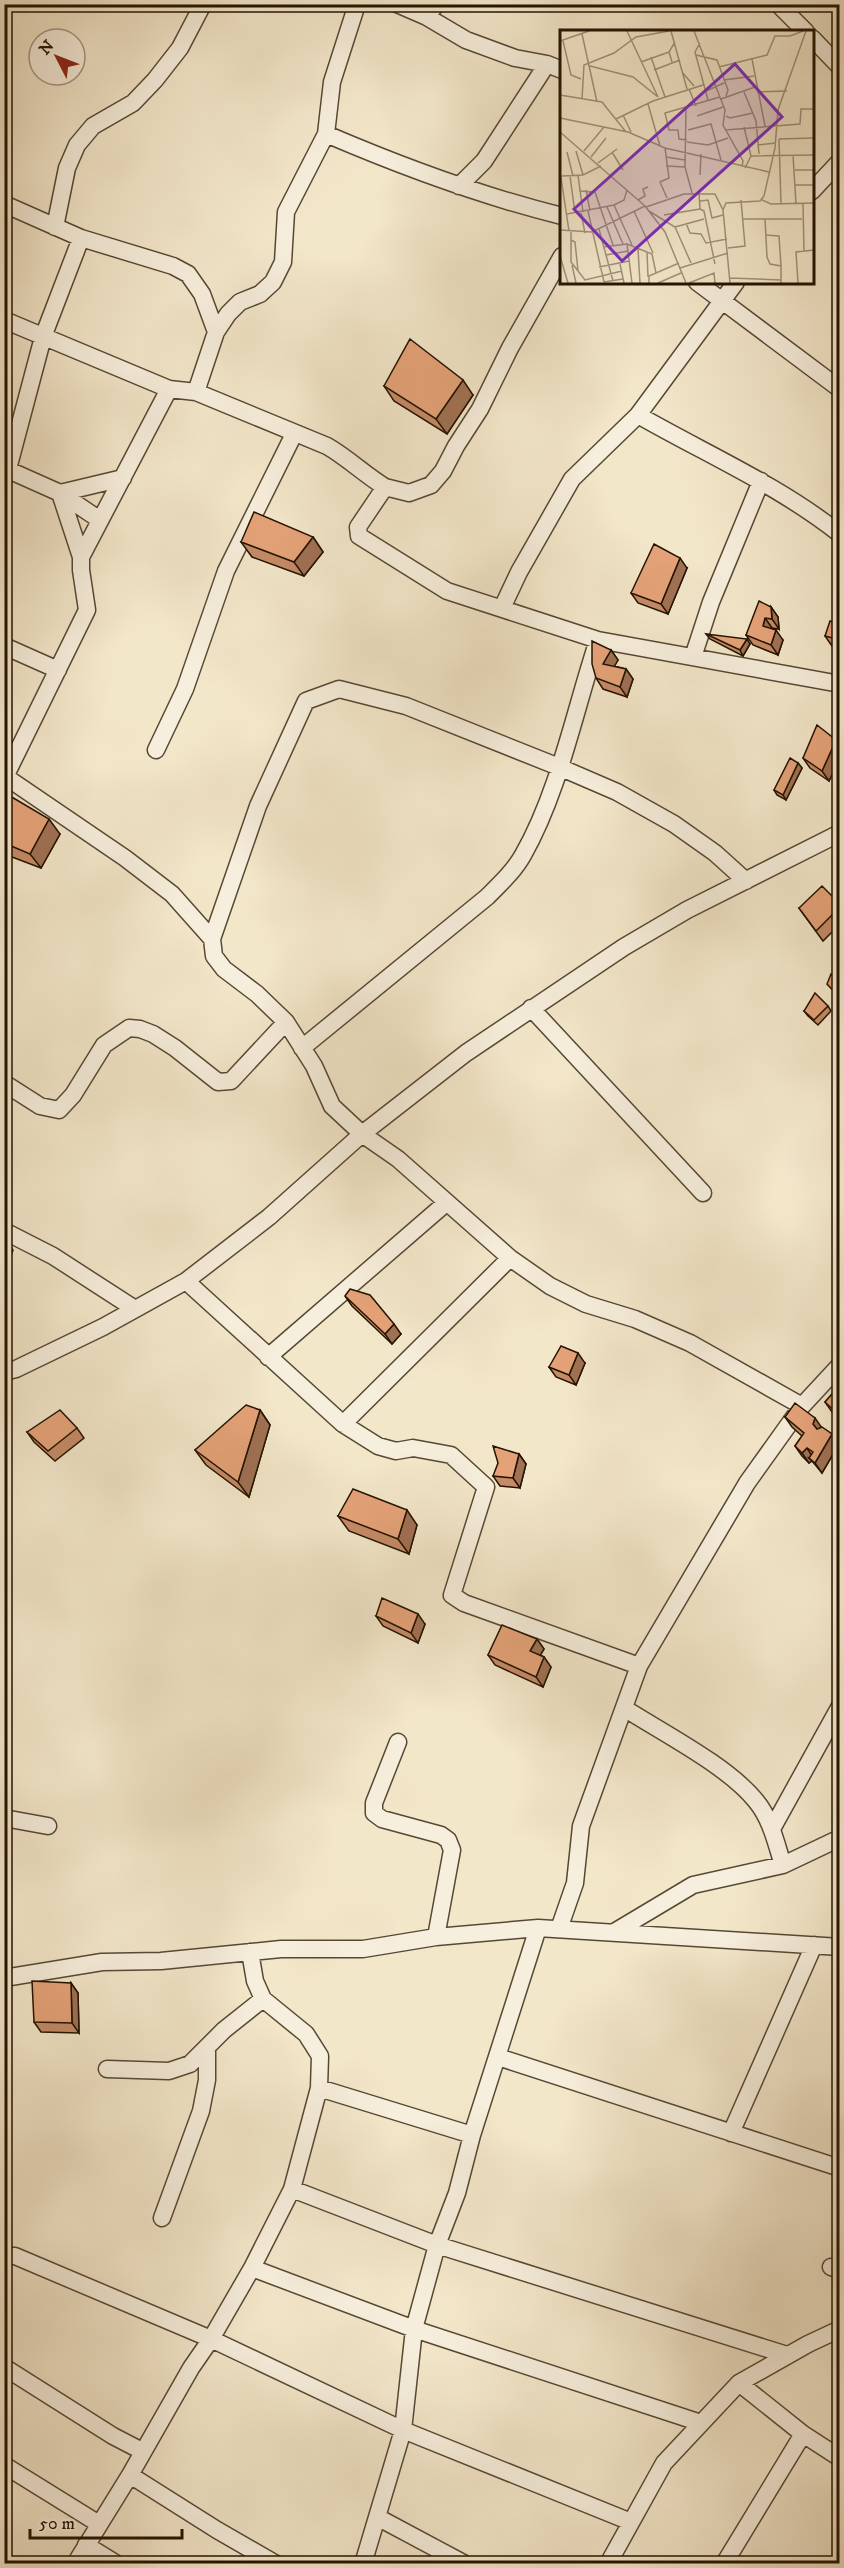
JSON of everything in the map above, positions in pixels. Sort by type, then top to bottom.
[{"type":"street","points":[[55,227],[67,168],[77,145],[93,126],[134,103],[155,81],[180,48],[203,4]]},
{"type":"street","points":[[196,392],[216,332],[228,314],[240,302],[260,294],[273,282],[283,262],[286,212],[326,134],[332,82],[357,4]]},
{"type":"street","points":[[397,4],[432,11],[466,40],[515,58],[555,67],[484,161],[459,186]]},
{"type":"street","points":[[778,4],[804,30]]},
{"type":"street","points":[[814,39],[840,67]]},
{"type":"street","points":[[326,134],[379,157],[459,186],[560,215]]},
{"type":"street","points":[[814,190],[840,161]]},
{"type":"street","points":[[4,204],[81,238],[173,266],[188,274],[202,294],[216,332]]},
{"type":"street","points":[[81,238],[42,337],[6,468],[60,493],[100,520]]},
{"type":"street","points":[[4,320],[169,389],[196,392],[327,446],[386,487],[409,493],[431,485],[443,471],[480,409],[510,348],[560,260]]},
{"type":"street","points":[[701,284],[840,389]]},
{"type":"street","points":[[502,608],[519,572],[572,479],[638,415],[734,284]]},
{"type":"street","points":[[81,557],[169,389]]},
{"type":"street","points":[[638,415],[761,481],[810,510],[840,534]]},
{"type":"street","points":[[156,750],[185,689],[226,571],[294,434]]},
{"type":"street","points":[[60,493],[123,477]]},
{"type":"street","points":[[693,657],[711,602],[761,481]]},
{"type":"street","points":[[386,487],[358,527],[360,536],[447,591],[598,640],[840,684]]},
{"type":"street","points":[[60,493],[81,557],[87,610],[5,778],[125,858],[172,894],[212,939]]},
{"type":"street","points":[[302,1048],[487,897],[508,877],[523,855],[545,812],[598,640]]},
{"type":"street","points":[[4,646],[58,670]]},
{"type":"street","points":[[746,881],[715,853],[674,824],[617,792],[559,766],[406,705],[339,689],[306,701],[258,806],[212,939],[214,956],[224,969],[257,994],[286,1022],[332,1106],[362,1134],[398,1159],[510,1258],[550,1286],[586,1304],[635,1319],[690,1343],[802,1406]]},
{"type":"street","points":[[4,1372],[16,1369],[186,1281],[268,1217],[362,1134],[466,1053],[531,1008],[624,947],[687,910],[840,833]]},
{"type":"street","points":[[531,1008],[703,1193]]},
{"type":"street","points":[[4,1083],[40,1106],[58,1110],[73,1095],[104,1045],[129,1028],[153,1034],[175,1048],[218,1082],[231,1081],[286,1022]]},
{"type":"street","points":[[268,1357],[446,1203]]},
{"type":"street","points":[[4,1231],[53,1257],[135,1309]]},
{"type":"street","points":[[342,1424],[510,1258]]},
{"type":"street","points":[[186,1281],[342,1424],[378,1446],[396,1451],[413,1448],[429,1449],[451,1455],[486,1487],[452,1595],[464,1603],[639,1666]]},
{"type":"street","points":[[559,1929],[575,1883],[581,1826],[639,1666],[747,1483],[802,1406],[840,1365]]},
{"type":"street","points":[[772,1829],[840,1706]]},
{"type":"street","points":[[624,1708],[728,1774],[757,1801],[772,1829],[783,1865]]},
{"type":"street","points":[[398,1742],[374,1803],[374,1813],[382,1819],[441,1835],[448,1840],[452,1850],[436,1937]]},
{"type":"street","points":[[4,1818],[48,1826]]},
{"type":"street","points":[[616,1932],[693,1885],[783,1865],[840,1838]]},
{"type":"street","points":[[363,2564],[403,2430],[414,2328],[437,2245],[457,2193],[472,2135],[538,1928]]},
{"type":"street","points":[[4,1978],[102,1962],[161,1961],[281,1949],[363,1949],[436,1937],[538,1928],[840,1947]]},
{"type":"street","points":[[731,2133],[814,1945]]},
{"type":"street","points":[[75,2564],[130,2475],[191,2368],[211,2339],[252,2268],[292,2189],[319,2088],[320,2056],[306,2034],[263,1999],[255,1981],[250,1952]]},
{"type":"street","points":[[107,2069],[169,2071],[190,2064],[224,2030],[263,1999]]},
{"type":"street","points":[[162,2218],[201,2110],[207,2080],[207,2049]]},
{"type":"street","points":[[498,2057],[840,2168]]},
{"type":"street","points":[[319,2088],[472,2135]]},
{"type":"street","points":[[292,2189],[437,2245],[787,2355]]},
{"type":"street","points":[[4,2256],[15,2256],[211,2339],[403,2430],[631,2522]]},
{"type":"street","points":[[252,2268],[414,2328],[701,2423]]},
{"type":"street","points":[[609,2564],[664,2463],[739,2383],[787,2355],[840,2329]]},
{"type":"street","points":[[4,2367],[113,2436],[142,2451]]},
{"type":"street","points":[[739,2383],[803,2434],[840,2458]]},
{"type":"street","points":[[724,2564],[803,2434]]},
{"type":"street","points":[[4,2465],[99,2524]]},
{"type":"street","points":[[130,2475],[276,2564]]},
{"type":"street","points":[[377,2517],[465,2564]]},
{"type":"street","points":[[86,2545],[117,2564]]},
{"type":"building","points":[[410,339],[463,380],[436,419],[384,386]]},
{"type":"building","points":[[254,512],[313,537],[294,562],[241,542]]},
{"type":"building","points":[[654,544],[680,558],[661,604],[631,593]]},
{"type":"building","points":[[759,601],[771,607],[772,619],[765,618],[763,626],[776,630],[771,645],[746,635]]},
{"type":"building","points":[[830,621],[840,624],[840,640],[825,636]]},
{"type":"building","points":[[706,634],[747,639],[740,650]]},
{"type":"building","points":[[592,641],[611,650],[603,664],[626,669],[620,687],[596,678],[592,664]]},
{"type":"building","points":[[817,725],[836,740],[822,771],[803,758]]},
{"type":"building","points":[[790,758],[798,763],[783,795],[774,790]]},
{"type":"building","points":[[10,796],[49,819],[30,854],[4,843],[4,807]]},
{"type":"building","points":[[822,886],[840,904],[840,907],[816,931],[799,908]]},
{"type":"building","points":[[831,974],[840,982],[839,997],[827,984]]},
{"type":"building","points":[[815,993],[828,1006],[814,1020],[804,1011]]},
{"type":"building","points":[[350,1289],[370,1295],[394,1324],[385,1334],[345,1296]]},
{"type":"building","points":[[561,1346],[578,1353],[569,1375],[549,1367]]},
{"type":"building","points":[[840,1385],[840,1416],[825,1402]]},
{"type":"building","points":[[795,1403],[815,1418],[813,1424],[817,1429],[822,1427],[832,1434],[815,1463],[809,1458],[813,1452],[807,1448],[802,1453],[795,1446],[804,1433],[785,1417]]},
{"type":"building","points":[[246,1405],[260,1410],[238,1482],[195,1450]]},
{"type":"building","points":[[60,1410],[77,1428],[48,1451],[27,1432]]},
{"type":"building","points":[[493,1446],[519,1454],[513,1478],[493,1476],[498,1463]]},
{"type":"building","points":[[353,1489],[407,1510],[398,1539],[338,1516]]},
{"type":"building","points":[[382,1598],[418,1614],[411,1633],[376,1616]]},
{"type":"building","points":[[502,1625],[537,1639],[530,1651],[544,1657],[536,1677],[488,1655]]},
{"type":"building","points":[[32,1981],[71,1983],[72,2023],[34,2022]]}]
